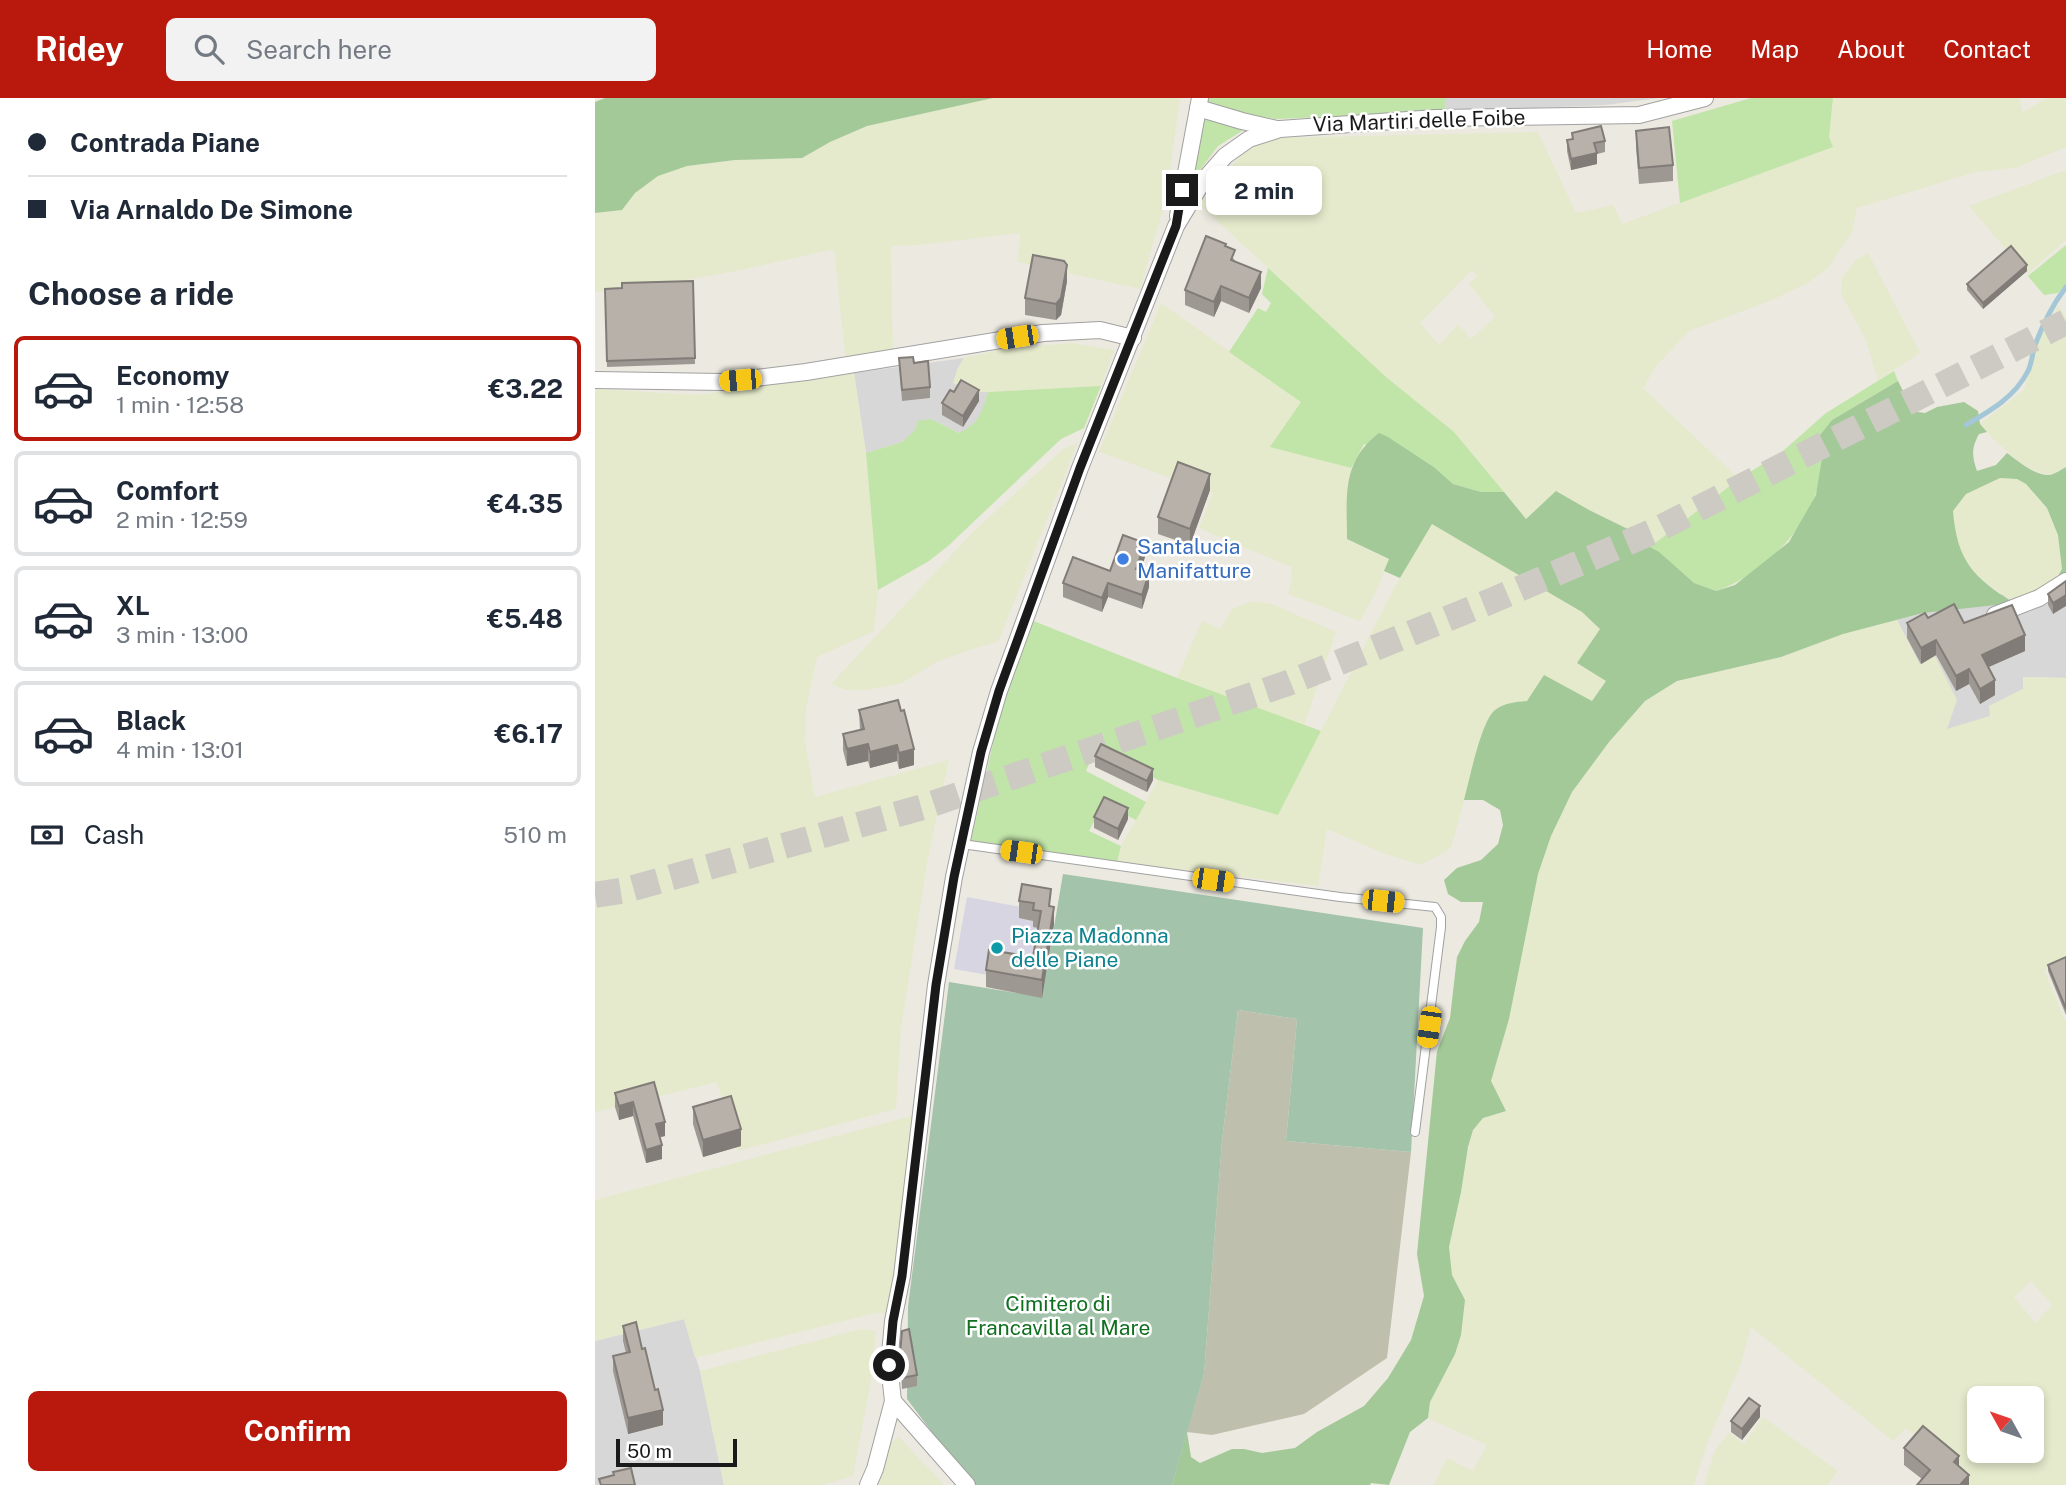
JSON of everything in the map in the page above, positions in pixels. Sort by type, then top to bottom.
[{"type":"street","name":"Via Martiri delle Foibe","points":[[1176,226],[1203,181],[1225,156],[1249,139],[1280,129],[1436,118],[1639,115],[1705,98]]},
{"type":"street","points":[[868,1485],[875,1469],[893,1401],[889,1365],[893,1321],[902,1276],[936,985],[954,877],[981,752],[999,691],[1080,468],[1176,226],[1199,103],[1242,121],[1280,129]]},
{"type":"street","points":[[595,380],[723,382],[806,372],[1043,333],[1100,330],[1133,338]]},
{"type":"street","points":[[1977,622],[2039,598],[2066,581]]},
{"type":"street","points":[[893,1401],[967,1485]]},
{"type":"lane","points":[[962,844],[1326,895],[1435,906],[1441,917],[1441,927],[1415,1132]]},
{"type":"shaded area","points":[[993,98],[1180,98],[1166,199],[1140,289],[1018,262],[1020,233],[891,246],[893,354],[846,363],[834,249],[669,283],[595,292],[595,213],[622,210],[635,193],[658,176],[687,166],[735,160],[802,158],[867,126]]},
{"type":"shaded area","points":[[1446,98],[1659,98],[1605,105],[1445,112]]},
{"type":"shaded area","points":[[1833,98],[2019,98],[2023,112],[2047,98],[2066,98],[2066,147],[2015,168],[1976,172],[1857,208],[1852,232],[1828,268],[1806,284],[1767,302],[1689,331],[1656,366],[1643,388],[1739,479],[1650,547],[1638,534],[1557,491],[1526,519],[1454,432],[1386,377],[1199,204],[1242,155],[1258,144],[1277,138],[1538,132],[1576,213],[1613,205],[1622,224],[1833,147],[1829,137]],"holes":[[[1472,270],[1477,277],[1469,284],[1495,317],[1471,339],[1458,324],[1439,345],[1420,323]]]},
{"type":"shaded area","points":[[2066,170],[2066,240],[2027,274],[1969,206]]},
{"type":"shaded area","points":[[1868,253],[1920,353],[1878,380],[1866,340],[1841,294],[1842,278],[1855,261]]},
{"type":"shaded area","points":[[1161,303],[1301,402],[1271,447],[1351,468],[1347,500],[1347,539],[1389,560],[1360,621],[1288,594],[1291,567],[1199,528],[1213,493],[1099,452]]},
{"type":"shaded area","points":[[2058,305],[2066,317],[2066,467],[2050,475],[2022,464],[1980,424],[2024,390],[2040,338]]},
{"type":"shaded area","points":[[1073,343],[1114,350],[1101,386],[975,392],[953,383],[964,358],[1008,348]]},
{"type":"shaded area","points":[[964,358],[957,370],[975,391],[988,392],[982,412],[972,428],[959,433],[931,419],[917,422],[917,429],[902,442],[866,453],[854,373]]},
{"type":"shaded area","points":[[854,373],[866,453],[878,590],[874,631],[817,657],[806,710],[805,742],[815,797],[949,760],[927,863],[901,1028],[896,1109],[738,1151],[717,1082],[595,1112],[595,389],[697,395]]},
{"type":"shaded area","points":[[1078,442],[998,642],[936,662],[902,683],[867,690],[846,690],[831,684],[971,534],[1061,451]]},
{"type":"shaded area","points":[[2000,478],[2017,479],[2026,484],[2047,508],[2058,535],[2062,569],[2056,580],[2014,603],[1980,578],[1967,563],[1958,547],[1955,530],[1953,512],[1966,494]]},
{"type":"shaded area","points":[[1431,523],[1582,612],[1600,629],[1606,681],[1592,701],[1511,703],[1480,741],[1451,848],[1421,865],[1383,853],[1327,829],[1318,886],[1117,862],[1121,846],[1158,780],[1278,815],[1391,594]]},
{"type":"shaded area","points":[[2066,574],[2066,678],[2023,677],[2023,689],[1990,706],[1990,716],[1946,730],[1935,657],[1920,665],[1897,620],[1956,608]]},
{"type":"shaded area","points":[[1252,601],[1272,604],[1336,632],[1304,725],[1177,678],[1202,621],[1220,629],[1232,609]]},
{"type":"shaded area","points":[[1897,620],[1920,665],[1935,656],[1957,700],[1947,729],[1990,716],[1989,706],[2023,689],[2023,677],[2066,678],[2066,961],[2044,970],[2066,1023],[2066,1485],[1970,1485],[1906,1428],[1893,1441],[1751,1327],[1741,1363],[1707,1443],[1694,1485],[1434,1485],[1447,1458],[1473,1471],[1487,1445],[1428,1418],[1430,1402],[1455,1354],[1465,1300],[1451,1275],[1449,1247],[1464,1168],[1473,1130],[1483,1118],[1506,1110],[1491,1081],[1509,1019],[1538,874],[1551,836],[1572,792],[1609,742],[1645,701],[1677,681],[1781,657],[1843,634]],"holes":[[[2031,1281],[2052,1305],[2035,1323],[2014,1297]]]},
{"type":"shaded area","name":"Piazza Madonna delle Piane","points":[[967,897],[1021,907],[1041,928],[1033,975],[988,975],[954,969]]},
{"type":"shaded area","points":[[1238,1010],[1297,1019],[1286,1141],[1411,1152],[1387,1358],[1304,1414],[1212,1435],[1187,1432],[1204,1374],[1222,1141]]},
{"type":"shaded area","points":[[912,1116],[891,1313],[875,1313],[695,1358],[684,1319],[595,1341],[595,1200]]},
{"type":"shaded area","points":[[684,1319],[700,1371],[724,1485],[595,1485],[595,1341]]},
{"type":"shaded area","points":[[861,1329],[876,1331],[870,1386],[853,1476],[822,1485],[724,1485],[700,1371]]},
{"type":"shaded area","points":[[1763,1417],[1838,1471],[1828,1485],[1704,1485],[1715,1450],[1729,1433],[1744,1444]]},
{"type":"shaded area","points":[[899,1437],[944,1485],[875,1485],[889,1444]]},
{"type":"green space","points":[[605,98],[993,98],[867,126],[802,158],[735,160],[687,166],[658,176],[635,193],[622,210],[595,213],[595,102]]},
{"type":"green space","points":[[1209,98],[1446,98],[1445,112],[1275,119],[1236,112],[1208,102]]},
{"type":"green space","points":[[1751,98],[1833,98],[1829,137],[1833,147],[1680,203],[1672,121]]},
{"type":"green space","points":[[1202,117],[1245,129],[1218,146],[1194,178],[1192,177]]},
{"type":"green space","points":[[2066,245],[2066,284],[2058,293],[2044,295],[2028,276]]},
{"type":"green space","points":[[1268,268],[1386,377],[1454,432],[1504,492],[1481,492],[1453,484],[1435,468],[1364,444],[1351,468],[1270,447],[1301,402],[1229,352],[1258,308],[1266,312],[1271,303],[1262,294]]},
{"type":"green space","points":[[1894,371],[1898,381],[1832,420],[1812,445],[1822,458],[1815,496],[1799,526],[1761,566],[1716,591],[1694,583],[1650,547],[1739,479],[1783,451],[1826,413]]},
{"type":"green space","points":[[1898,381],[1918,412],[1925,413],[1937,407],[1964,402],[1978,411],[1980,424],[1987,432],[1979,434],[1975,444],[1973,457],[1977,471],[1996,465],[2007,453],[2044,475],[2066,467],[2066,574],[2056,580],[2062,569],[2058,535],[2047,508],[2026,484],[2017,479],[2000,478],[1966,494],[1953,511],[1958,543],[1970,566],[1988,585],[2014,603],[1923,613],[1843,634],[1781,657],[1677,681],[1645,701],[1609,742],[1572,792],[1551,836],[1538,874],[1509,1019],[1491,1081],[1506,1111],[1483,1118],[1473,1130],[1449,1247],[1452,1275],[1465,1300],[1461,1335],[1455,1354],[1430,1402],[1428,1418],[1410,1432],[1389,1485],[1172,1485],[1187,1432],[1191,1457],[1200,1463],[1232,1449],[1262,1453],[1295,1448],[1317,1432],[1364,1406],[1388,1378],[1411,1340],[1424,1296],[1417,1254],[1437,1051],[1450,1018],[1457,957],[1479,922],[1483,902],[1461,902],[1448,894],[1444,880],[1457,868],[1481,860],[1498,844],[1503,825],[1500,810],[1483,800],[1464,800],[1476,752],[1485,726],[1495,710],[1507,704],[1527,701],[1544,675],[1592,701],[1606,681],[1577,663],[1600,629],[1582,612],[1432,524],[1400,578],[1384,571],[1389,559],[1347,539],[1347,494],[1352,468],[1358,456],[1379,433],[1435,468],[1453,484],[1481,492],[1504,492],[1526,519],[1556,491],[1638,534],[1694,583],[1716,591],[1735,585],[1789,542],[1816,495],[1822,458],[1812,445],[1832,420]]},
{"type":"green space","points":[[1101,386],[1084,428],[1061,439],[929,561],[878,590],[866,453],[902,442],[916,429],[917,421],[931,419],[959,433],[979,417],[988,392]]},
{"type":"green space","points":[[1031,620],[1321,731],[1278,815],[1158,780],[1096,748],[1086,771],[1146,802],[1136,820],[1103,804],[1089,831],[1121,846],[1117,862],[971,841],[998,721]]},
{"type":"green space","name":"Cimitero di Francavilla al Mare","points":[[1063,874],[1423,928],[1411,1152],[1286,1141],[1297,1019],[1238,1010],[1222,1141],[1204,1374],[1172,1485],[972,1485],[907,1399],[908,1307],[949,982],[1042,997]]},
{"type":"building","points":[[1601,126],[1605,141],[1594,143],[1597,153],[1571,159],[1567,140],[1573,139],[1572,133]]},
{"type":"building","points":[[1669,127],[1673,165],[1639,168],[1636,131]]},
{"type":"building","points":[[1206,236],[1235,250],[1231,260],[1261,272],[1249,298],[1221,286],[1214,302],[1185,290]]},
{"type":"building","points":[[2011,246],[2027,265],[1983,303],[1967,284]]},
{"type":"building","points":[[1033,255],[1064,261],[1067,265],[1061,298],[1056,304],[1025,298]]},
{"type":"building","points":[[693,281],[695,358],[607,361],[605,289],[622,288],[622,283]]},
{"type":"building","points":[[913,357],[914,363],[928,361],[930,387],[902,390],[899,358]]},
{"type":"building","points":[[961,380],[979,390],[963,416],[942,403],[950,390],[954,392]]},
{"type":"building","points":[[1178,462],[1210,474],[1190,529],[1158,517]]},
{"type":"building","points":[[1123,535],[1145,543],[1136,569],[1149,573],[1142,595],[1108,583],[1102,598],[1063,583],[1073,557],[1110,571]]},
{"type":"building","points":[[2066,581],[2066,595],[2053,603],[2048,594]]},
{"type":"building","points":[[1954,604],[1964,623],[2012,605],[2025,635],[1982,655],[1995,680],[1980,689],[1969,669],[1956,676],[1936,640],[1921,648],[1907,623],[1925,613],[1928,618]]},
{"type":"building","points":[[898,700],[901,711],[904,710],[914,749],[899,753],[897,745],[870,752],[868,744],[847,749],[843,734],[864,729],[859,710]]},
{"type":"building","points":[[1101,744],[1153,769],[1147,781],[1095,756]]},
{"type":"building","points":[[1104,797],[1128,808],[1118,829],[1094,817]]},
{"type":"building","points":[[1022,884],[1051,889],[1049,906],[1054,907],[1042,980],[986,970],[989,950],[1033,957],[1041,911],[1033,910],[1034,903],[1019,901]]},
{"type":"building","points":[[2066,957],[2066,1009],[2048,965]]},
{"type":"building","points":[[654,1082],[665,1122],[656,1124],[662,1145],[646,1150],[633,1102],[619,1106],[615,1093]]},
{"type":"building","points":[[731,1096],[741,1129],[703,1140],[693,1107]]},
{"type":"building","points":[[636,1322],[642,1349],[645,1348],[655,1390],[658,1389],[663,1410],[628,1418],[613,1356],[630,1352],[623,1326]]},
{"type":"building","points":[[909,1329],[917,1375],[902,1378],[902,1331]]},
{"type":"building","points":[[1749,1398],[1760,1406],[1742,1429],[1731,1421]]},
{"type":"building","points":[[1923,1426],[1959,1456],[1954,1462],[1969,1475],[1960,1485],[1917,1485],[1930,1470],[1904,1448]]},
{"type":"building","points":[[631,1468],[635,1485],[601,1485],[599,1479]]},
{"type":"waterway","points":[[1966,425],[2001,402],[2023,380],[2045,322],[2066,287]]},
{"type":"tunnel","points":[[595,895],[626,890],[923,807],[1288,683],[1652,532],[2066,322]]},
{"type":"place","name":"Santalucia Manifatture","points":[[1123,559]]},
{"type":"place","name":"Piazza Madonna delle Piane","points":[[997,948]]},
{"type":"route","points":[[889,1365],[936,985],[954,877],[981,752],[999,691],[1080,468],[1176,226],[1182,190]]}]
